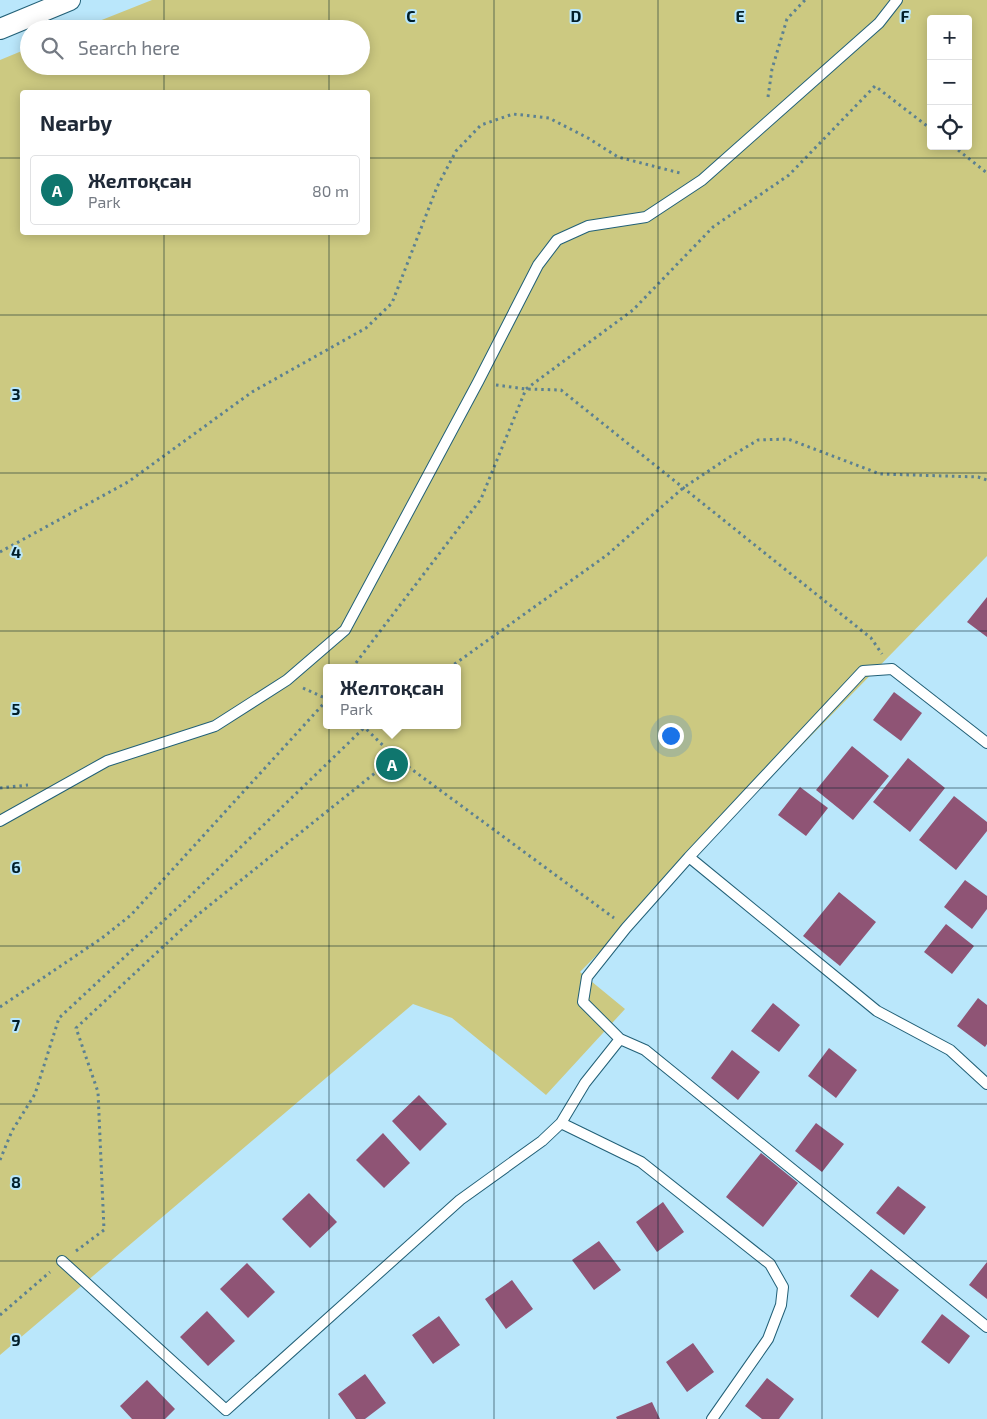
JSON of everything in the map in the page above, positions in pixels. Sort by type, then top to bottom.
[{"type":"street","points":[[22,20],[70,0]]},
{"type":"street","points":[[0,29],[20,21]]},
{"type":"lane","points":[[0,821],[107,760],[215,726],[287,680],[345,630],[478,382],[538,265],[557,240],[588,226],[646,217],[702,180],[879,24],[897,0]]},
{"type":"lane","points":[[987,743],[892,668],[863,671],[689,857],[626,928],[587,977],[583,1002],[620,1039],[645,1050],[987,1327]]},
{"type":"lane","points":[[689,857],[877,1011],[950,1050],[987,1084]]},
{"type":"lane","points":[[62,1261],[226,1410],[460,1200],[542,1142],[561,1122],[585,1083],[620,1039]]},
{"type":"lane","points":[[561,1122],[641,1162],[770,1264],[783,1287],[781,1305],[768,1339],[712,1419]]},
{"type":"path","points":[[764,126],[772,69],[788,19],[805,0]]},
{"type":"path","points":[[355,664],[481,499],[526,389],[633,310],[713,228],[789,175],[874,86],[927,126]]},
{"type":"path","points":[[0,552],[128,482],[252,392],[366,328],[392,303],[437,188],[456,151],[480,126],[513,114],[549,118],[588,138],[618,157],[702,180]]},
{"type":"path","points":[[957,150],[987,173]]},
{"type":"path","points":[[478,382],[526,389],[561,390],[871,638],[892,668]]},
{"type":"path","points":[[455,664],[607,555],[683,488],[758,440],[788,439],[880,474],[978,477],[987,480]]},
{"type":"path","points":[[287,680],[323,698]]},
{"type":"path","points":[[0,1007],[102,938],[131,915],[323,704]]},
{"type":"path","points":[[0,1160],[12,1130],[35,1094],[59,1018],[187,899],[362,729]]},
{"type":"path","points":[[368,729],[395,757],[626,928]]},
{"type":"path","points":[[0,1315],[62,1261],[104,1230],[98,1092],[76,1028],[196,917],[395,757]]},
{"type":"shaded area","points":[[152,0],[987,0],[987,556],[580,972],[625,1009],[546,1095],[452,1018],[413,1004],[0,1355],[0,60],[20,52],[20,75],[370,75],[370,20],[102,20]]},
{"type":"building","points":[[987,597],[987,637],[967,622]]},
{"type":"building","points":[[894,692],[922,713],[901,741],[873,720]]},
{"type":"building","points":[[852,746],[889,776],[853,820],[816,790]]},
{"type":"building","points":[[908,758],[945,788],[910,832],[873,802]]},
{"type":"building","points":[[800,787],[828,808],[806,836],[778,815]]},
{"type":"building","points":[[954,796],[987,822],[987,831],[956,870],[919,840]]},
{"type":"building","points":[[965,880],[987,896],[987,909],[972,929],[944,907]]},
{"type":"building","points":[[839,892],[876,922],[840,966],[803,936]]},
{"type":"building","points":[[946,924],[974,946],[952,974],[924,952]]},
{"type":"building","points":[[978,998],[987,1005],[987,1044],[985,1047],[957,1026]]},
{"type":"building","points":[[773,1003],[800,1025],[779,1052],[751,1031]]},
{"type":"building","points":[[829,1048],[857,1070],[836,1098],[808,1076]]},
{"type":"building","points":[[732,1050],[760,1072],[738,1100],[711,1078]]},
{"type":"building","points":[[419,1095],[447,1124],[420,1151],[392,1121]]},
{"type":"building","points":[[816,1123],[844,1144],[822,1172],[795,1151]]},
{"type":"building","points":[[383,1133],[410,1163],[384,1188],[356,1160]]},
{"type":"building","points":[[761,1153],[798,1183],[763,1227],[726,1197]]},
{"type":"building","points":[[898,1186],[926,1207],[904,1235],[876,1213]]},
{"type":"building","points":[[309,1193],[337,1222],[310,1248],[282,1219]]},
{"type":"building","points":[[663,1202],[684,1232],[657,1252],[636,1222]]},
{"type":"building","points":[[599,1241],[621,1270],[594,1290],[572,1260]]},
{"type":"building","points":[[987,1262],[987,1299],[969,1285]]},
{"type":"building","points":[[247,1263],[275,1292],[248,1318],[220,1289]]},
{"type":"building","points":[[871,1269],[899,1290],[878,1318],[850,1296]]},
{"type":"building","points":[[512,1280],[533,1309],[506,1329],[485,1299]]},
{"type":"building","points":[[207,1311],[235,1341],[208,1366],[180,1337]]},
{"type":"building","points":[[942,1314],[970,1336],[949,1364],[921,1342]]},
{"type":"building","points":[[439,1316],[460,1345],[433,1364],[412,1335]]},
{"type":"building","points":[[693,1343],[714,1372],[687,1392],[666,1362]]},
{"type":"building","points":[[365,1374],[386,1403],[365,1419],[356,1419],[338,1394]]},
{"type":"building","points":[[767,1378],[794,1399],[779,1419],[762,1419],[745,1406]]},
{"type":"building","points":[[147,1380],[175,1409],[165,1419],[132,1419],[120,1406]]},
{"type":"building","points":[[652,1402],[660,1419],[617,1419],[616,1417]]},
{"type":"place","name":"Желтоқсан","points":[[392,764]]}]
